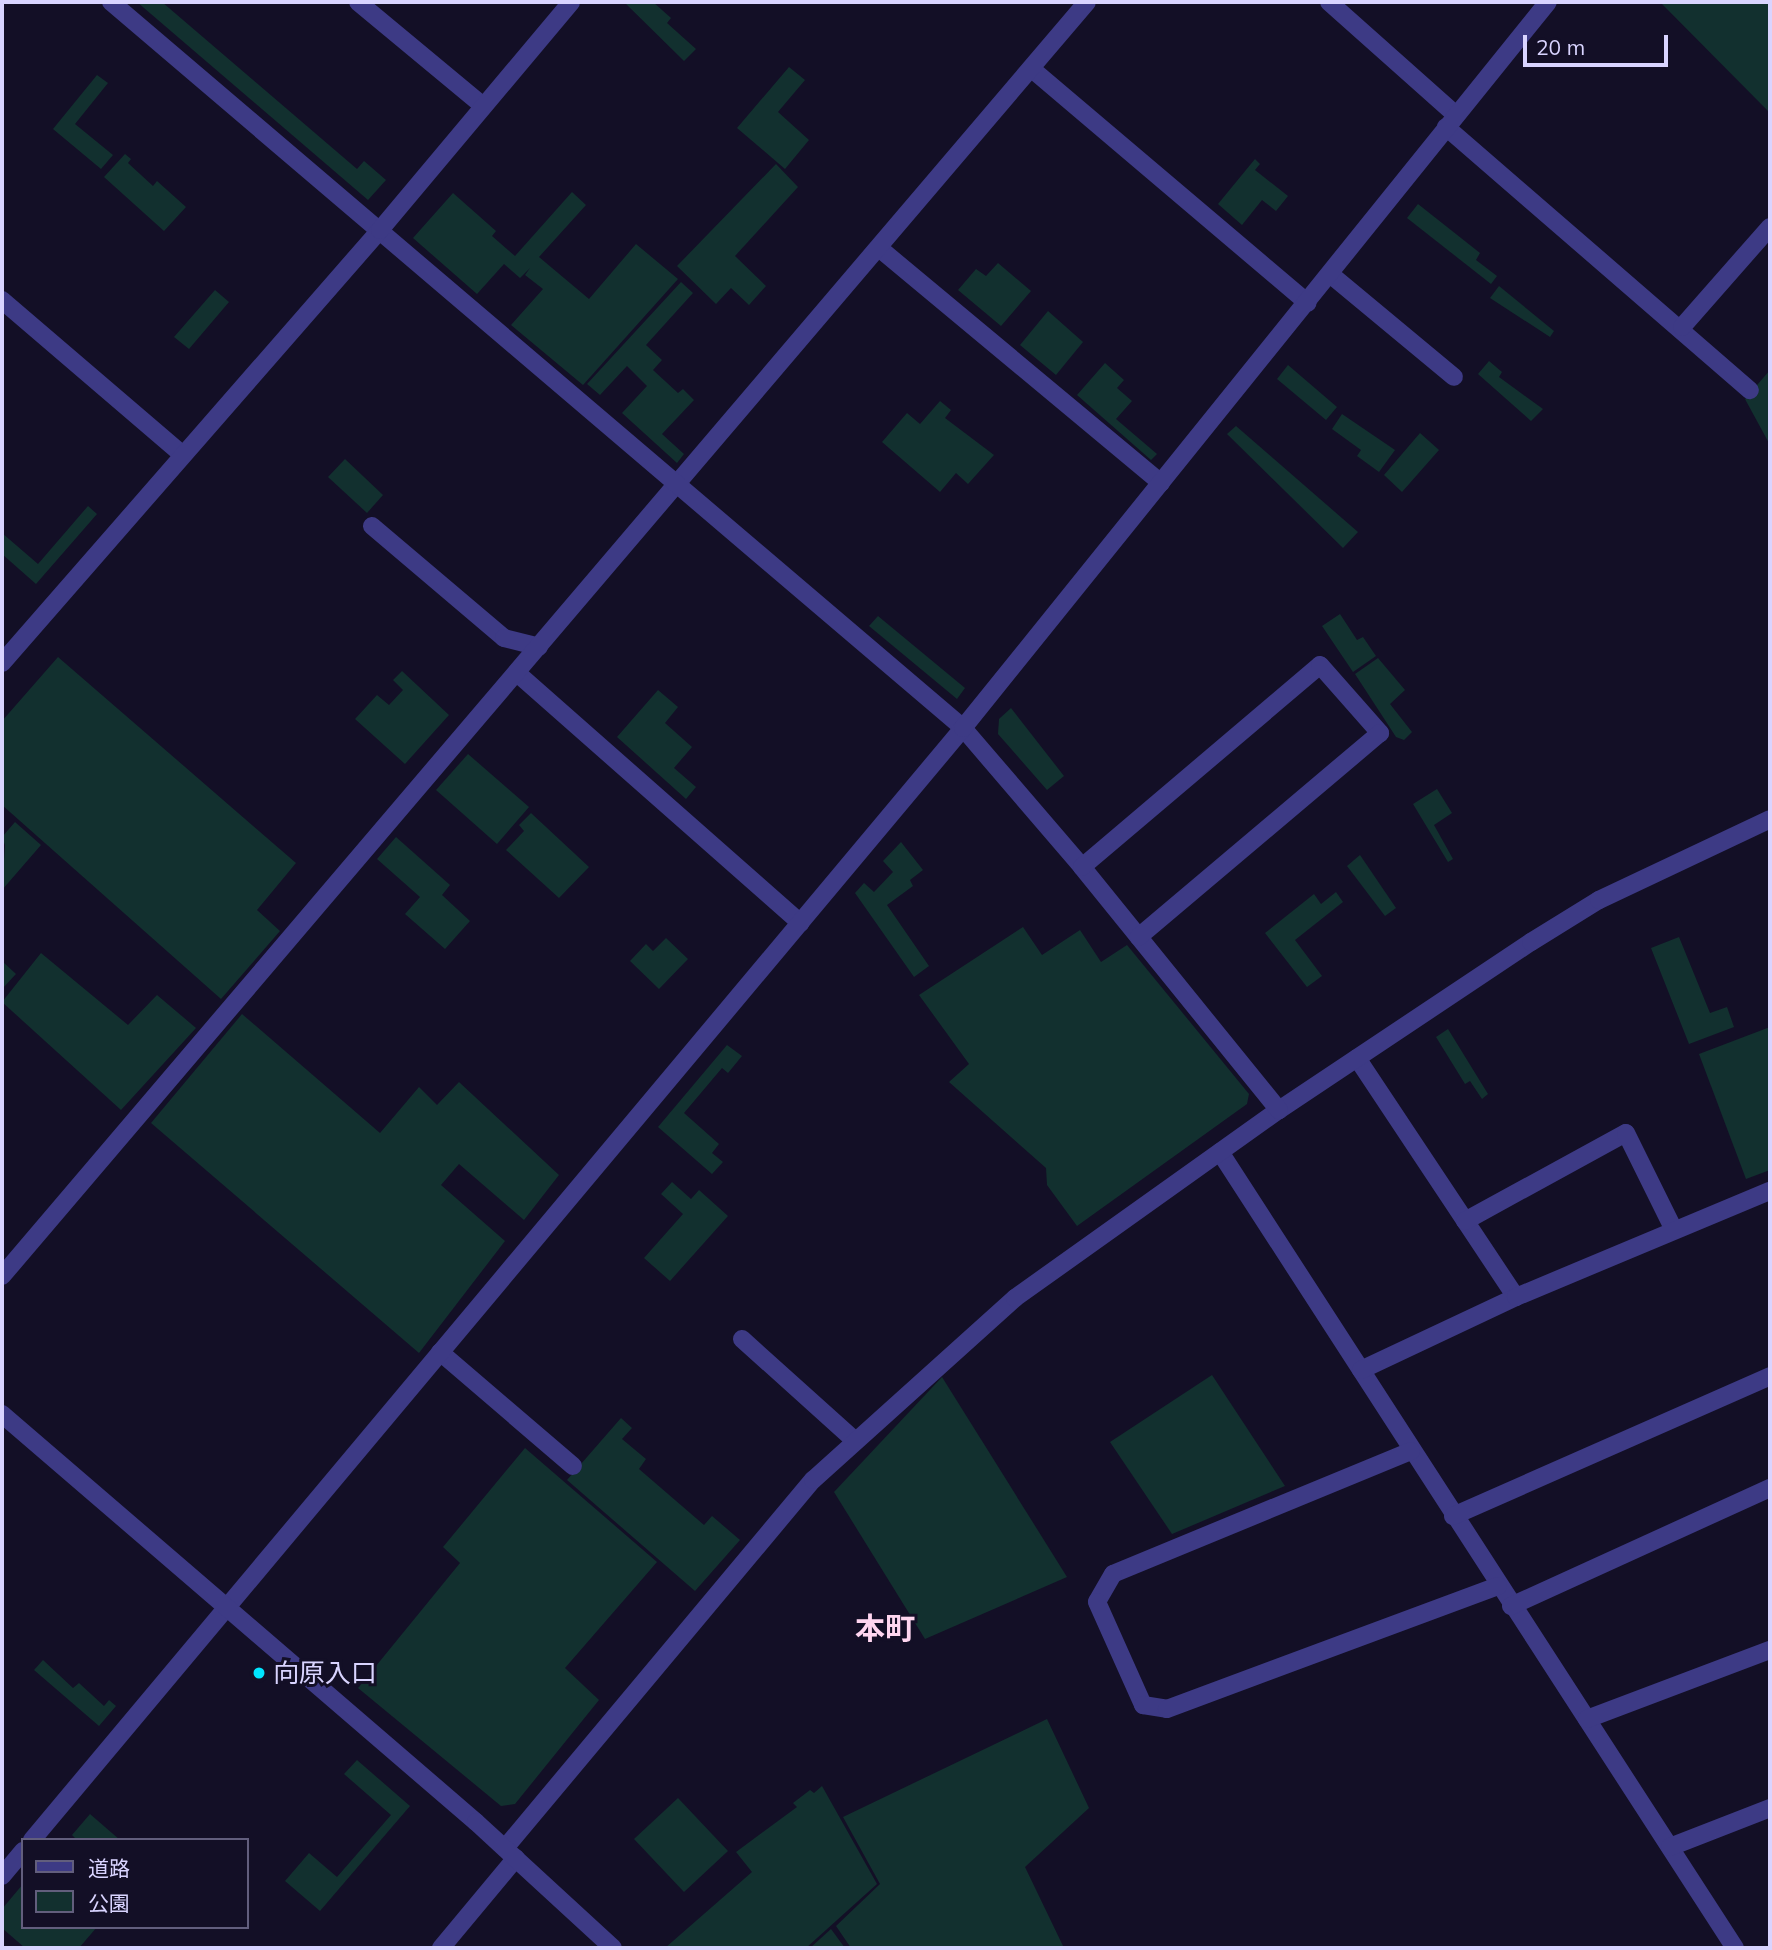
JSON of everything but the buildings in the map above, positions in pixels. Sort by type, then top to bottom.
[{"type":"street","points":[[111,2],[963,728],[1082,867],[1279,1110]]},
{"type":"street","points":[[358,2],[482,106]]},
{"type":"street","points":[[3,659],[380,230],[571,2]]},
{"type":"street","points":[[2,1276],[1033,70],[1087,2]]},
{"type":"street","points":[[1329,2],[1451,121],[1750,390]]},
{"type":"street","points":[[34,1838],[963,728],[1548,2]]},
{"type":"street","points":[[1033,70],[1308,303]]},
{"type":"street","points":[[1682,327],[1770,227]]},
{"type":"street","points":[[879,248],[1161,483]]},
{"type":"street","points":[[1330,274],[1454,377]]},
{"type":"street","points":[[2,300],[183,455]]},
{"type":"street","points":[[372,526],[503,638],[539,647]]},
{"type":"street","points":[[1082,867],[1320,665],[1380,733],[1139,937]]},
{"type":"street","points":[[517,673],[802,923]]},
{"type":"street","points":[[442,1948],[511,1853],[678,1637],[813,1480],[854,1440],[1015,1298],[1279,1110],[1599,900],[1770,819]]},
{"type":"street","points":[[1357,1058],[1516,1297]]},
{"type":"street","points":[[1465,1221],[1626,1133],[1674,1230]]},
{"type":"street","points":[[1220,1152],[1452,1516],[1587,1718],[1735,1948]]},
{"type":"street","points":[[1361,1370],[1516,1297],[1770,1191]]},
{"type":"street","points":[[742,1339],[854,1440]]},
{"type":"street","points":[[440,1352],[573,1466]]},
{"type":"street","points":[[1452,1516],[1770,1376]]},
{"type":"street","points":[[2,1415],[511,1853],[613,1948]]},
{"type":"street","points":[[1411,1451],[1113,1574],[1097,1602],[1143,1705],[1167,1709],[1498,1586]]},
{"type":"street","points":[[1511,1605],[1770,1488]]},
{"type":"street","points":[[1587,1718],[1770,1650]]},
{"type":"street","points":[[1670,1847],[1770,1808]]},
{"type":"street","points":[[2,1876],[21,1853]]},
{"type":"green space","points":[[137,2],[162,2],[357,169],[364,161],[386,180],[368,200]]},
{"type":"green space","points":[[624,2],[653,2],[671,18],[667,23],[696,49],[684,61]]},
{"type":"green space","points":[[1660,2],[1770,2],[1770,113]]},
{"type":"green space","points":[[789,67],[805,80],[778,112],[809,140],[785,169],[737,128]]},
{"type":"green space","points":[[97,75],[108,83],[75,124],[113,155],[101,169],[53,129]]},
{"type":"green space","points":[[125,154],[131,159],[128,163],[153,186],[157,181],[186,207],[164,231],[104,177]]},
{"type":"green space","points":[[1255,159],[1260,164],[1255,170],[1288,196],[1276,211],[1262,200],[1242,225],[1218,204]]},
{"type":"green space","points":[[776,164],[798,187],[735,256],[766,286],[749,305],[731,288],[716,304],[677,266]]},
{"type":"green space","points":[[572,192],[586,205],[539,257],[589,299],[636,244],[678,279],[583,385],[511,325],[543,289],[525,275],[530,268],[520,278],[504,264],[477,294],[413,238],[453,193],[496,231],[492,236],[515,256]]},
{"type":"green space","points":[[1418,204],[1480,253],[1476,260],[1497,276],[1491,284],[1407,218]]},
{"type":"green space","points":[[998,263],[1031,291],[1001,326],[958,290],[976,269],[986,276]]},
{"type":"green space","points":[[681,282],[693,293],[646,345],[662,360],[653,370],[678,393],[683,389],[694,400],[662,434],[684,454],[677,463],[622,413],[647,386],[627,366],[600,395],[587,384]]},
{"type":"green space","points":[[1499,286],[1554,331],[1550,337],[1490,298]]},
{"type":"green space","points":[[215,290],[229,302],[189,349],[174,337]]},
{"type":"green space","points":[[1048,311],[1083,342],[1056,375],[1020,345]]},
{"type":"green space","points":[[1489,361],[1502,372],[1499,377],[1543,409],[1531,421],[1478,374]]},
{"type":"green space","points":[[1105,363],[1124,380],[1117,388],[1132,401],[1116,419],[1157,454],[1151,460],[1077,395]]},
{"type":"green space","points":[[1288,365],[1337,407],[1326,420],[1277,379]]},
{"type":"green space","points":[[1770,370],[1770,445],[1745,399]]},
{"type":"green space","points":[[940,401],[951,410],[945,418],[994,455],[968,484],[956,473],[940,492],[882,442],[907,413],[920,424]]},
{"type":"green space","points":[[1342,414],[1395,450],[1379,472],[1357,456],[1361,450],[1332,429]]},
{"type":"green space","points":[[1236,426],[1358,532],[1343,548],[1227,434]]},
{"type":"green space","points":[[1420,433],[1439,450],[1402,492],[1384,475]]},
{"type":"green space","points":[[345,459],[383,495],[367,513],[328,477]]},
{"type":"green space","points":[[88,506],[97,514],[36,584],[2,554],[2,533],[38,564]]},
{"type":"green space","points":[[1340,614],[1357,640],[1363,637],[1376,656],[1353,672],[1322,626]]},
{"type":"green space","points":[[878,616],[965,688],[957,699],[869,626]]},
{"type":"green space","points":[[58,657],[296,863],[257,910],[280,931],[221,999],[2,805],[2,721]]},
{"type":"green space","points":[[1378,658],[1405,690],[1390,704],[1412,732],[1404,740],[1396,737],[1355,674]]},
{"type":"green space","points":[[402,671],[449,715],[405,764],[355,719],[377,695],[389,705],[403,690],[393,680]]},
{"type":"green space","points":[[658,690],[678,707],[665,723],[692,747],[674,768],[696,787],[686,799],[617,737]]},
{"type":"green space","points":[[1011,708],[1064,776],[1047,790],[998,734],[999,719]]},
{"type":"green space","points":[[468,754],[529,807],[497,844],[436,790]]},
{"type":"green space","points":[[1437,789],[1452,813],[1434,825],[1453,859],[1448,862],[1413,804]]},
{"type":"green space","points":[[531,813],[589,867],[559,898],[506,850],[524,831],[519,825]]},
{"type":"green space","points":[[15,822],[41,845],[2,890],[5,845],[2,837]]},
{"type":"green space","points":[[396,837],[450,885],[442,895],[470,921],[445,949],[405,914],[420,897],[377,859]]},
{"type":"green space","points":[[901,842],[923,870],[910,880],[913,886],[887,905],[929,966],[914,977],[855,893],[864,883],[874,892],[893,872],[883,861]]},
{"type":"green space","points":[[1360,855],[1396,908],[1385,916],[1347,866]]},
{"type":"green space","points":[[1336,892],[1343,902],[1295,940],[1322,976],[1307,987],[1265,933],[1314,894],[1321,904]]},
{"type":"green space","points":[[1023,927],[1042,955],[1080,930],[1101,962],[1127,945],[1249,1094],[1247,1104],[1077,1226],[1047,1185],[1046,1168],[949,1082],[969,1064],[919,995]]},
{"type":"green space","points":[[1679,937],[1710,1013],[1727,1007],[1734,1027],[1689,1044],[1651,948]]},
{"type":"green space","points":[[666,938],[688,959],[659,989],[630,961],[646,944],[653,951]]},
{"type":"green space","points":[[41,953],[128,1025],[157,995],[196,1028],[121,1110],[2,1002]]},
{"type":"green space","points":[[2,961],[16,974],[2,989]]},
{"type":"green space","points":[[242,1014],[380,1133],[419,1087],[437,1105],[459,1082],[559,1175],[524,1220],[459,1164],[441,1185],[505,1241],[419,1353],[151,1123]]},
{"type":"green space","points":[[1770,1027],[1770,1170],[1746,1179],[1699,1054]]},
{"type":"green space","points":[[1448,1029],[1488,1094],[1482,1099],[1470,1081],[1465,1084],[1436,1037]]},
{"type":"green space","points":[[727,1045],[742,1056],[728,1073],[722,1068],[684,1113],[719,1144],[712,1153],[723,1162],[712,1174],[658,1127]]},
{"type":"green space","points":[[672,1182],[691,1199],[699,1190],[728,1216],[670,1281],[644,1258],[683,1214],[661,1194]]},
{"type":"green space","points":[[1212,1375],[1285,1486],[1172,1534],[1110,1442]]},
{"type":"green space","points":[[942,1377],[1067,1577],[925,1639],[834,1492]]},
{"type":"green space","points":[[621,1418],[632,1428],[622,1439],[646,1459],[639,1469],[704,1525],[712,1516],[740,1540],[695,1591],[567,1480]]},
{"type":"green space","points":[[525,1448],[657,1562],[565,1668],[599,1700],[515,1804],[501,1806],[358,1688],[460,1563],[443,1547]]},
{"type":"green space","points":[[43,1660],[73,1688],[79,1683],[104,1706],[109,1700],[116,1706],[99,1726],[34,1670]]},
{"type":"green space","points":[[1047,1719],[1089,1808],[1025,1867],[1064,1948],[851,1948],[836,1926],[880,1884],[843,1817]]},
{"type":"green space","points":[[357,1760],[410,1806],[320,1911],[285,1881],[309,1853],[337,1877],[391,1815],[344,1774]]},
{"type":"green space","points":[[822,1786],[877,1884],[806,1948],[665,1948],[752,1872],[736,1852],[797,1807],[793,1803],[810,1790],[814,1793]]},
{"type":"green space","points":[[678,1798],[728,1851],[684,1892],[634,1839]]},
{"type":"green space","points":[[90,1814],[118,1838],[75,1838],[72,1835]]},
{"type":"green space","points":[[21,1886],[21,1929],[95,1929],[79,1948],[25,1948],[2,1928],[2,1909]]},
{"type":"green space","points":[[831,1929],[845,1948],[810,1948]]},
{"type":"place","name":"向原入口","points":[[259,1673]]},
{"type":"district","name":"本町","points":[[885,1628]]}]
